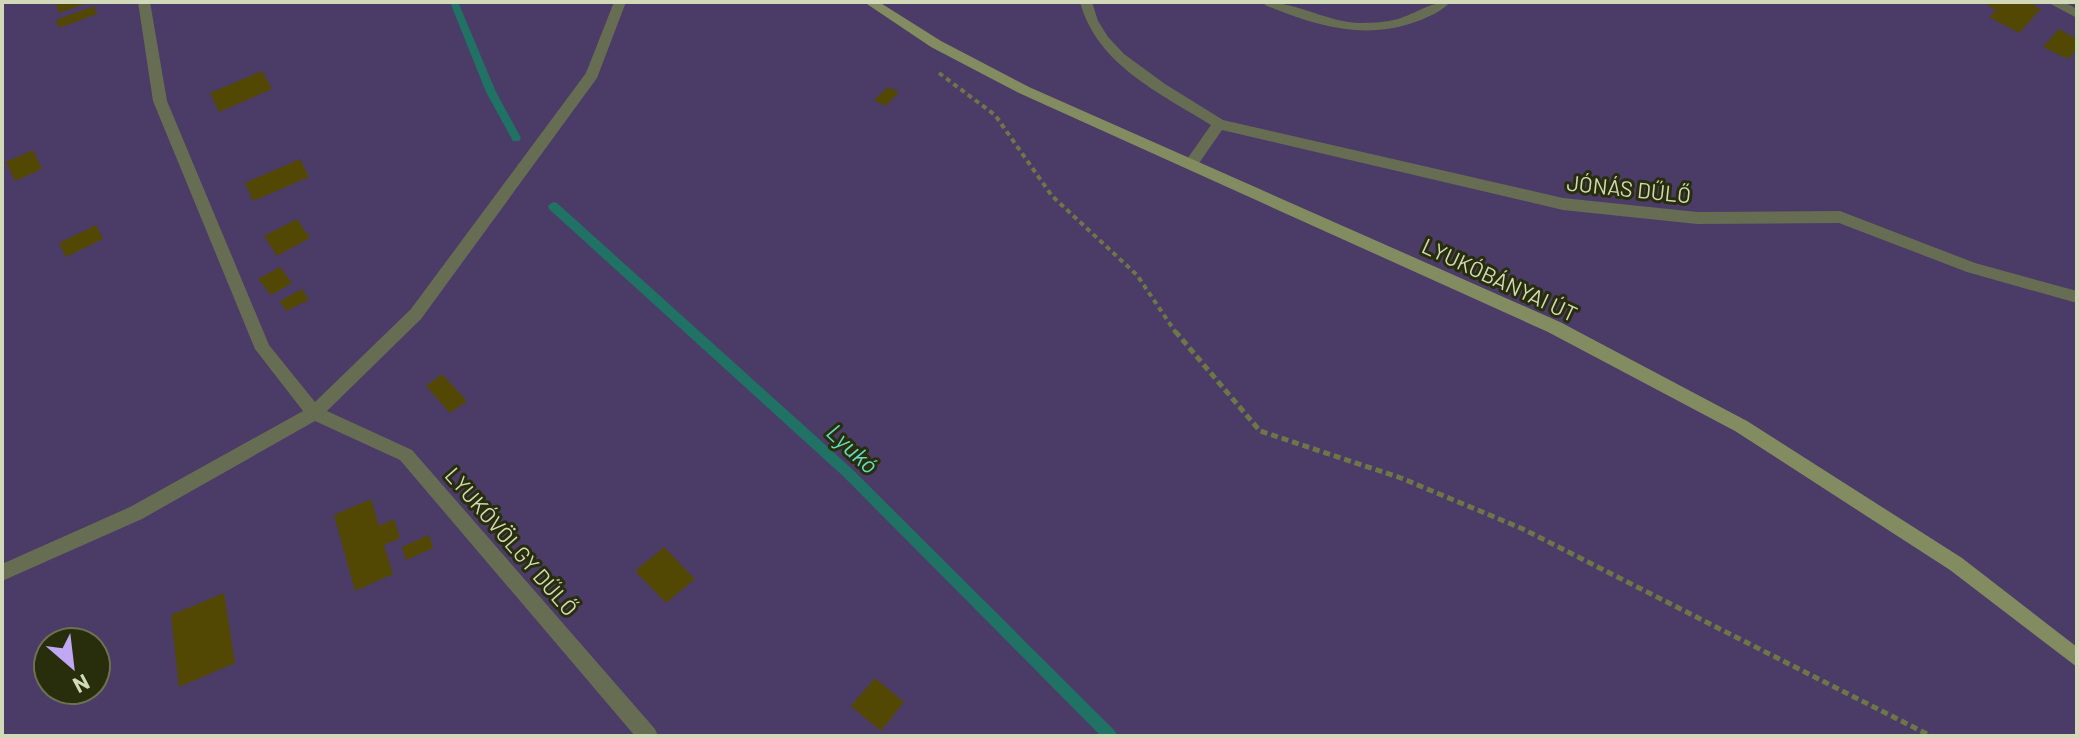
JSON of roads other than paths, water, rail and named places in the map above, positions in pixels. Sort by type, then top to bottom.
[{"type":"main road","name":"LYUKÓBÁNYAI ÚT","points":[[870,2],[936,44],[1024,90],[1192,162],[1554,327],[1741,426],[1956,564],[2077,658]]},
{"type":"street","name":"LYUKÓVÖLGY DŰLŐ","points":[[144,2],[160,101],[263,349],[314,413],[406,455],[648,736]]},
{"type":"street","points":[[2,573],[136,513],[314,413],[416,314],[592,75],[620,2]]},
{"type":"street","points":[[1086,2],[1088,18],[1111,52],[1219,124],[1192,162]]},
{"type":"street","points":[[1270,2],[1320,24],[1386,29],[1427,13],[1444,2]]},
{"type":"street","points":[[2053,2],[2077,14]]},
{"type":"street","name":"JÓNÁS DŰLŐ","points":[[1219,124],[1563,204],[1697,218],[1840,217],[1972,268],[2077,297]]},
{"type":"waterway","name":"Lyukó","points":[[454,2],[491,92],[516,138]]},
{"type":"waterway","name":"Lyukó","points":[[553,206],[847,472],[1110,736]]}]
